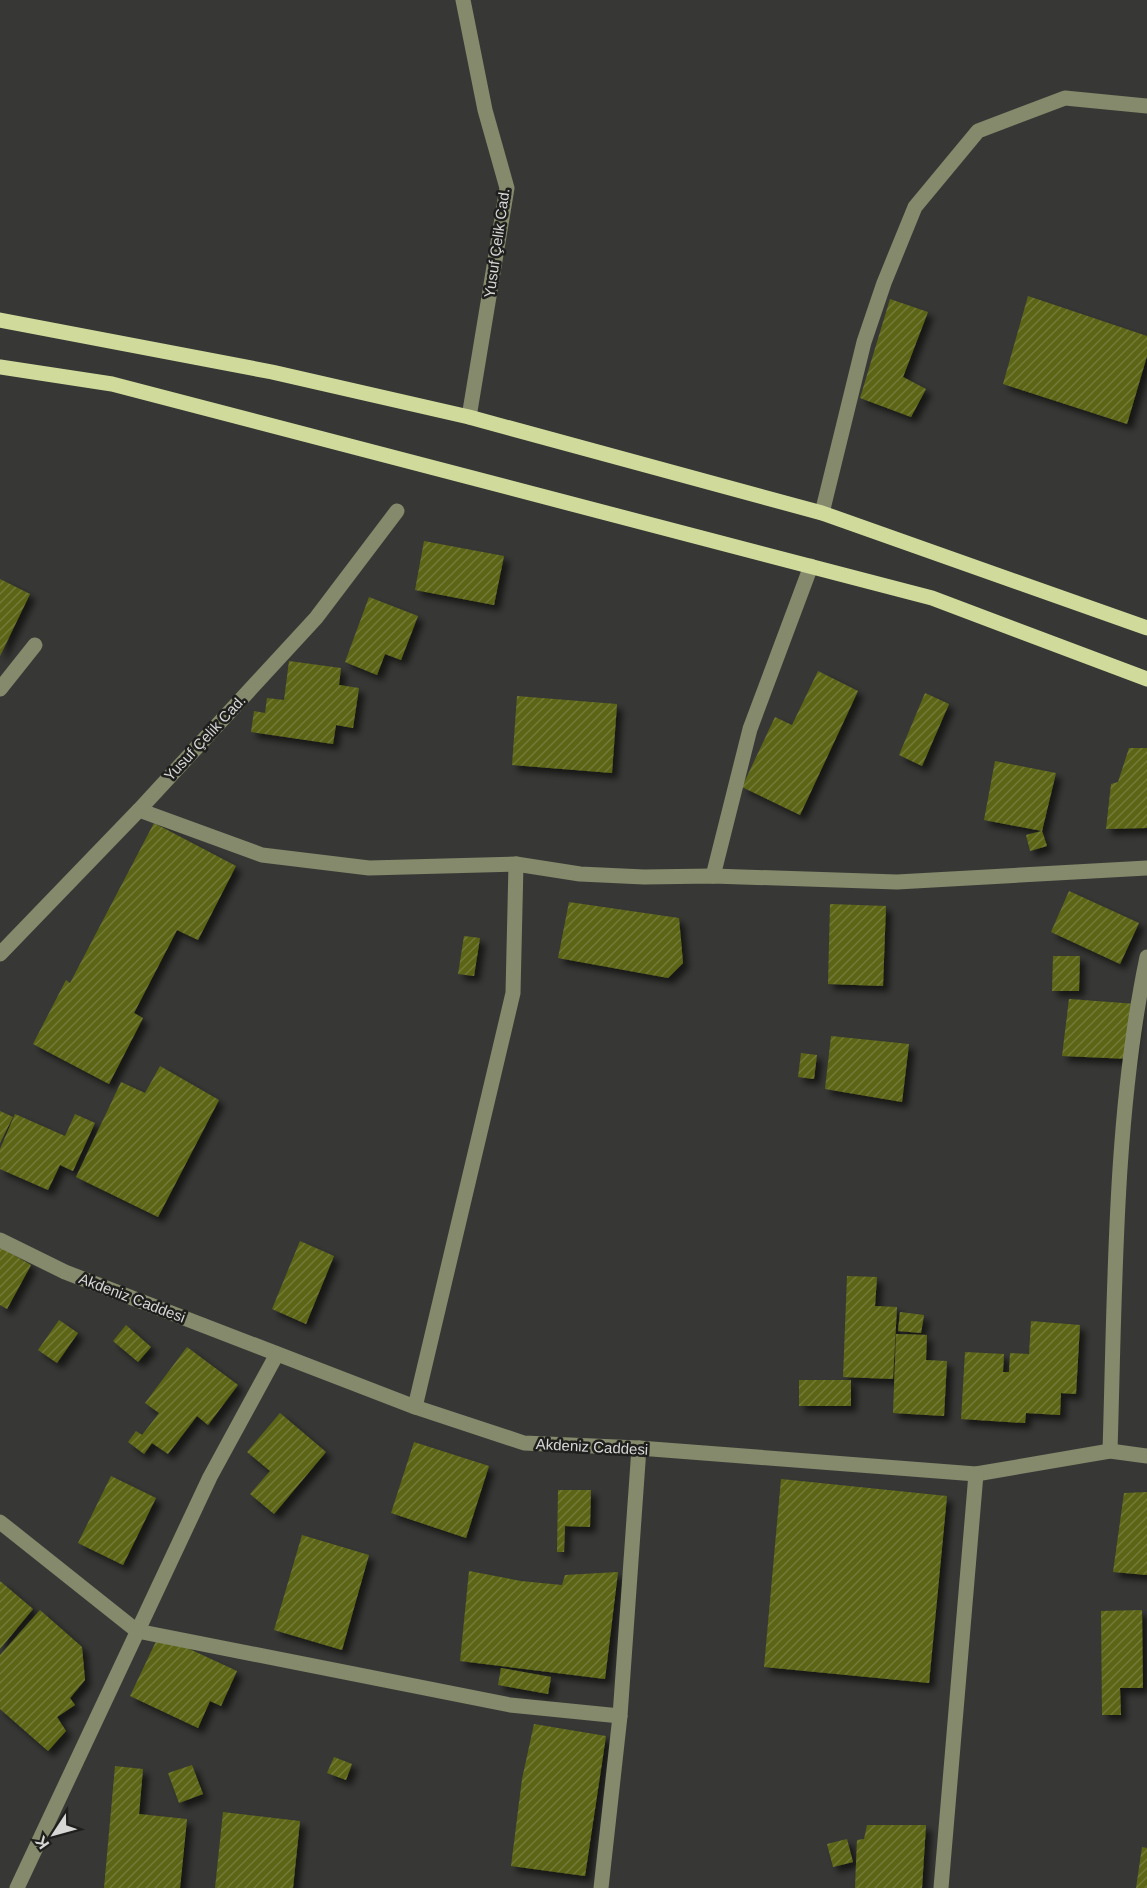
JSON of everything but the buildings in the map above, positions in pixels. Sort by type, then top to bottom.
[{"type":"main road","points":[[0,320],[272,372],[469,417],[822,513],[1147,628]]},
{"type":"main road","points":[[0,367],[112,384],[932,598],[1147,679]]},
{"type":"street","name":"Yusuf Çelik Cad.","points":[[463,0],[485,110],[507,188],[469,417]]},
{"type":"street","points":[[822,513],[864,342],[915,207],[978,131],[1065,98],[1147,106]]},
{"type":"street","name":"Yusuf Çelik Cad.","points":[[0,954],[139,810],[316,618],[397,511]]},
{"type":"street","points":[[713,876],[750,729],[811,566]]},
{"type":"street","points":[[0,689],[35,645]]},
{"type":"street","points":[[139,810],[262,855],[369,868],[516,864],[580,874],[644,878],[713,876],[897,882],[1147,868]]},
{"type":"street","points":[[415,1407],[513,993],[516,864]]},
{"type":"street","points":[[1110,1451],[1124,1118],[1140,992],[1147,957]]},
{"type":"street","name":"Akdeniz Caddesi","points":[[0,1240],[65,1272],[415,1407],[524,1443],[639,1448],[976,1474],[1110,1451],[1147,1456]]},
{"type":"street","points":[[17,1888],[210,1477],[277,1354]]},
{"type":"street","points":[[601,1888],[620,1716],[639,1448]]},
{"type":"street","points":[[941,1888],[976,1474]]},
{"type":"street","points":[[0,1522],[137,1631],[510,1705],[620,1716]]}]
